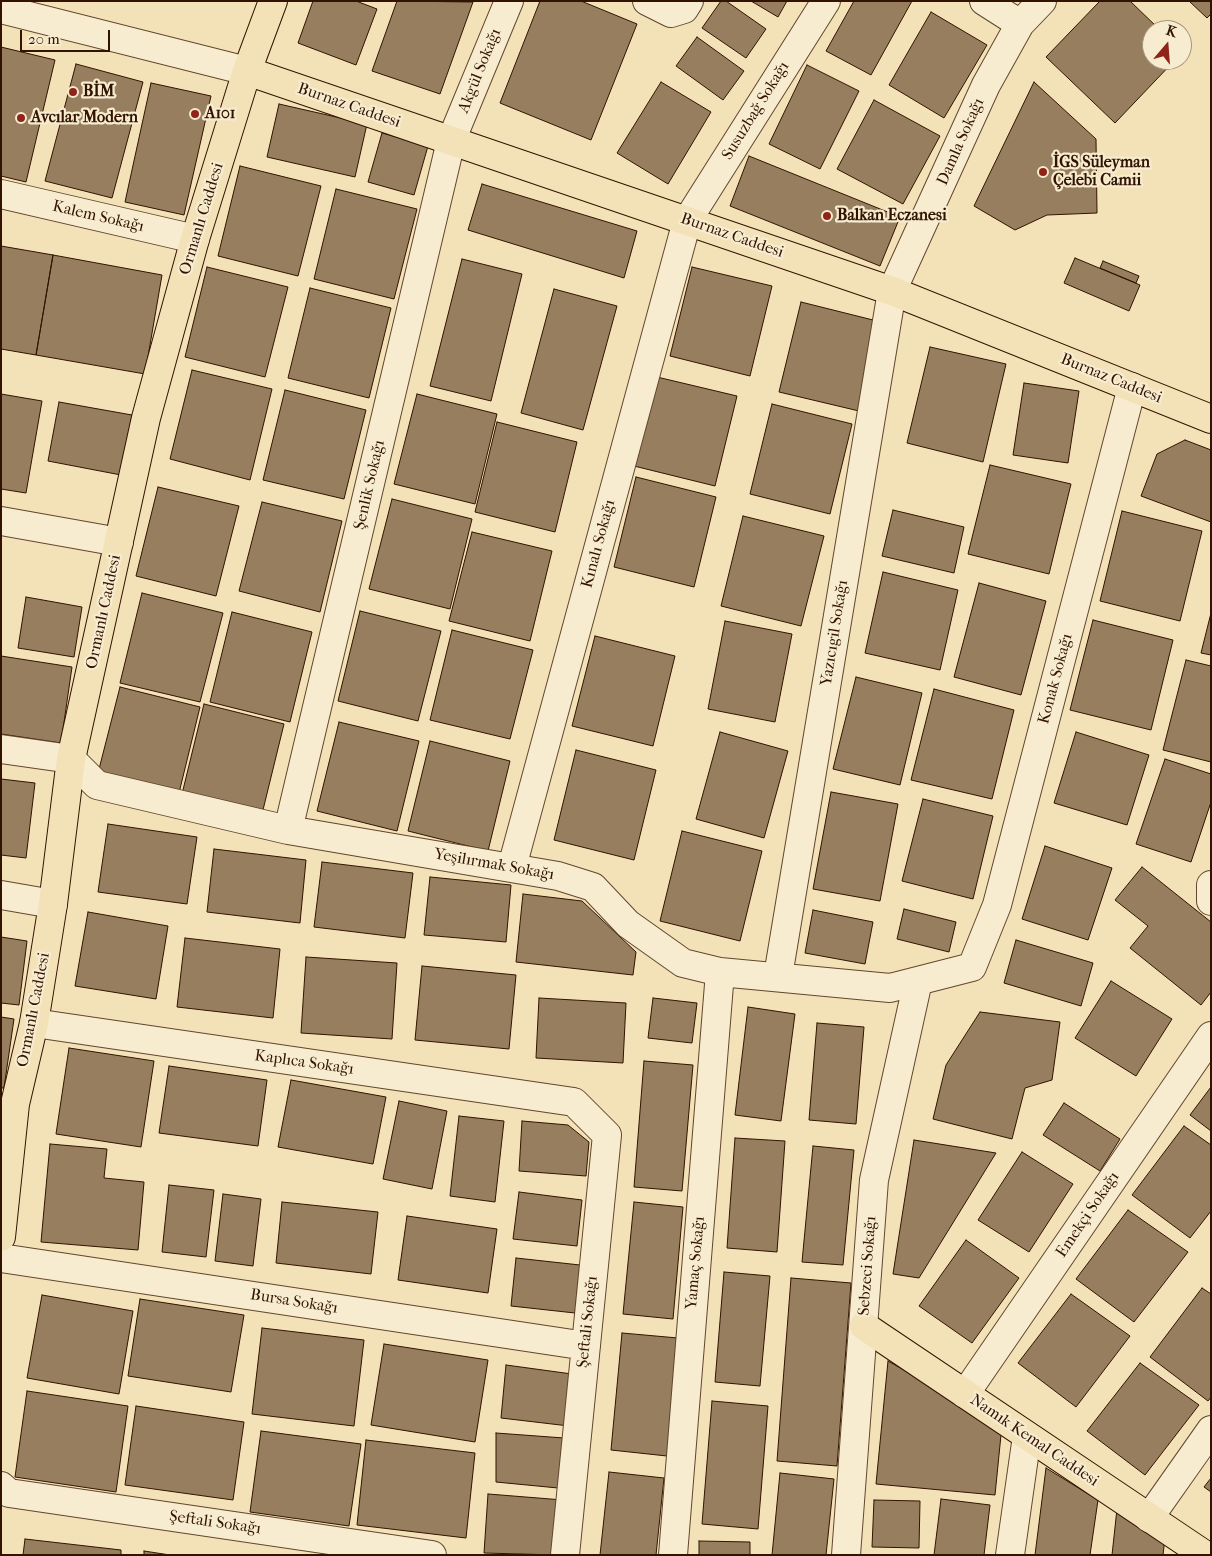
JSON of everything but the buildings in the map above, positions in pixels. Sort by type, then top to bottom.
[{"type":"main road","name":"Ormanlı Caddesi","points":[[1,1237],[8,1103],[34,1023],[53,904],[71,759],[146,418],[195,239],[247,72],[273,1]]},
{"type":"main road","name":"Burnaz Caddesi","points":[[247,72],[892,291],[1211,419]]},
{"type":"main road","name":"Namık Kemal Caddesi","points":[[864,1326],[1149,1518],[1190,1550]]},
{"type":"street","name":"Akgül Sokağı","points":[[451,141],[509,1]]},
{"type":"street","points":[[647,1],[671,13],[684,10],[689,1]]},
{"type":"street","name":"Susuzbağ Sokağı","points":[[687,221],[826,1]]},
{"type":"street","points":[[984,1],[1020,24]]},
{"type":"street","name":"Damla Sokağı","points":[[892,291],[986,85],[1020,24],[1042,1]]},
{"type":"street","points":[[1,9],[247,72]]},
{"type":"street","name":"Şenlik Sokağı","points":[[288,830],[451,141]]},
{"type":"street","name":"Kalem Sokağı","points":[[1,194],[195,239]]},
{"type":"street","name":"Kınalı Sokağı","points":[[512,867],[687,221]]},
{"type":"street","name":"Yazıcıgil Sokağı","points":[[778,976],[892,291]]},
{"type":"street","name":"Konak Sokağı","points":[[972,967],[997,905],[1132,387]]},
{"type":"street","points":[[1,521],[119,542]]},
{"type":"street","points":[[1,748],[71,759]]},
{"type":"street","name":"Yeşilırmak Sokağı","points":[[71,759],[98,785],[288,830],[512,867],[558,876],[593,887],[628,924],[684,963],[720,972],[890,988],[972,967]]},
{"type":"street","points":[[1211,886],[1211,901]]},
{"type":"street","points":[[1,895],[53,904]]},
{"type":"street","name":"Yamaç Sokağı","points":[[673,1555],[720,972]]},
{"type":"street","name":"Sebzeci Sokağı","points":[[846,1555],[874,1180],[918,981]]},
{"type":"street","name":"Kaplıca Sokağı","points":[[34,1023],[574,1102]]},
{"type":"street","name":"Emekçi Sokağı","points":[[965,1394],[1211,1036]]},
{"type":"street","name":"Şeftali Sokağı","points":[[565,1555],[607,1135],[574,1102]]},
{"type":"street","name":"Bursa Sokağı","points":[[1,1258],[586,1346]]},
{"type":"street","points":[[1149,1518],[1211,1430]]},
{"type":"street","points":[[1010,1555],[1027,1436]]},
{"type":"street","name":"Şeftali Sokağı","points":[[1,1486],[9,1493],[432,1555]]},
{"type":"place","name":"BİM","points":[[73,92]]},
{"type":"place","name":"A101","points":[[195,114]]},
{"type":"place","name":"Avcılar Modern","points":[[21,118]]},
{"type":"place","name":"İGS Süleyman Çelebi Camii","points":[[1043,172]]},
{"type":"place","name":"Balkan Eczanesi","points":[[827,216]]}]
